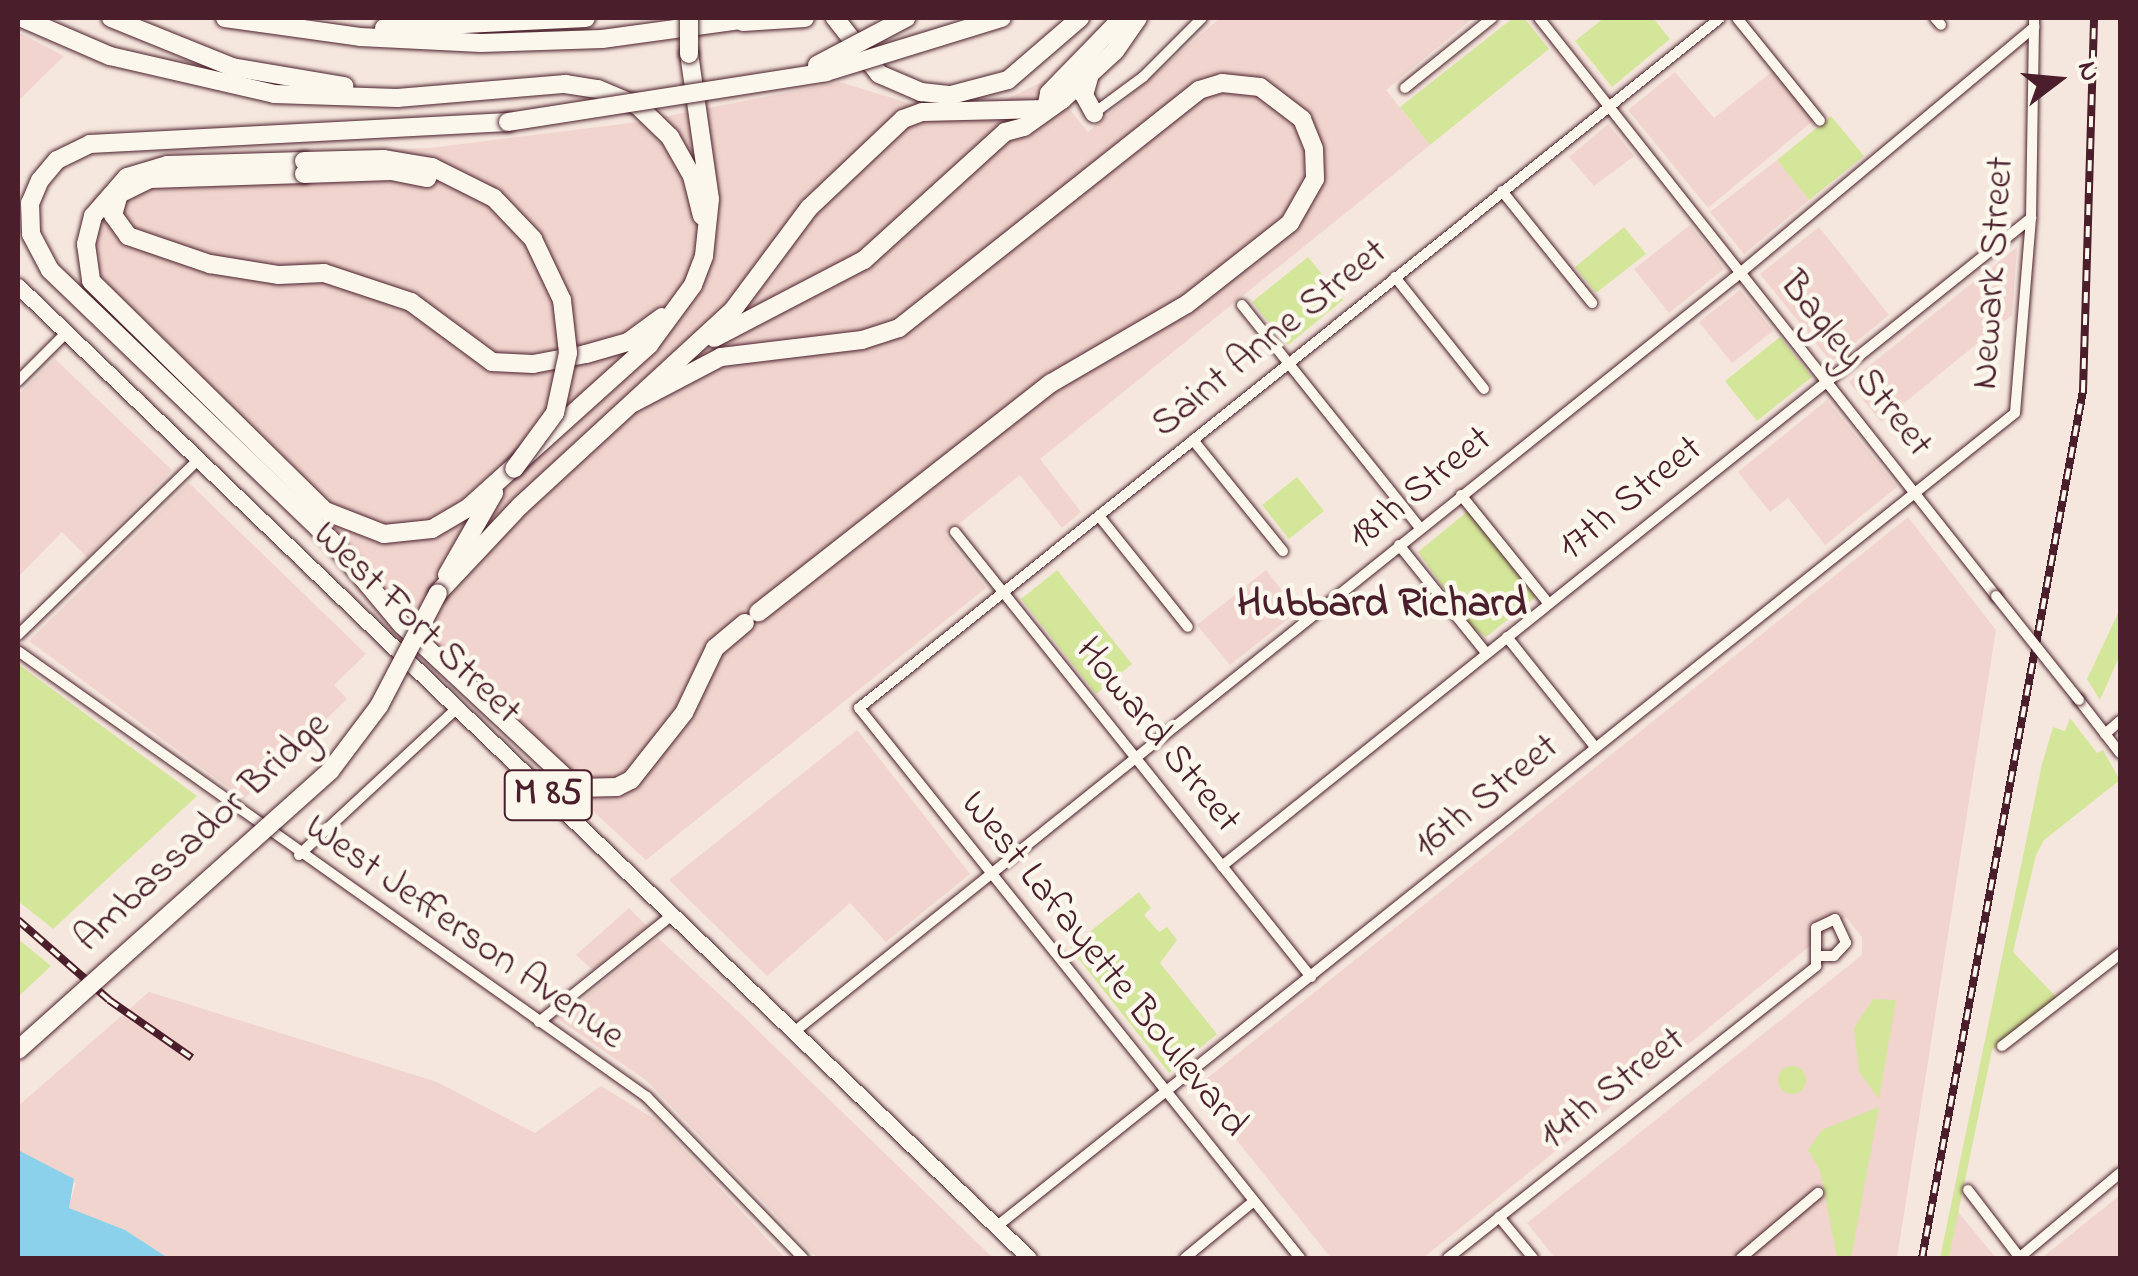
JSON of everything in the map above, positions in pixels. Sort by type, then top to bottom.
[{"type":"highway","points":[[22,18],[110,56],[240,88],[381,98],[582,85],[638,106],[686,161],[707,238]]},
{"type":"highway","points":[[111,18],[192,54],[281,79],[479,90]]},
{"type":"highway","points":[[224,18],[384,39],[505,43],[804,18]]},
{"type":"highway","points":[[264,25],[457,28],[586,18]]},
{"type":"highway","points":[[304,167],[167,164],[128,176],[94,216],[87,266],[97,292],[311,500],[348,524],[406,534],[453,520],[649,345],[686,298],[707,238],[710,200],[689,54],[689,18]]},
{"type":"highway","points":[[722,23],[755,18]]},
{"type":"highway","points":[[760,85],[842,55],[906,18]]},
{"type":"highway","points":[[633,403],[721,357],[875,337],[914,318],[1199,90],[1222,83],[1260,86],[1294,109],[1309,132],[1315,179],[1290,223],[1187,304],[1051,382],[751,618],[715,648],[684,713],[627,784],[582,790],[549,766],[402,625],[330,539],[50,270],[34,244],[35,191],[56,160],[78,148],[460,128],[760,85],[856,65],[1002,18]]},
{"type":"highway","points":[[838,24],[870,66],[894,82],[921,92],[965,94],[1008,80],[1080,18]]},
{"type":"highway","points":[[1051,107],[1050,93],[1122,18]]},
{"type":"highway","points":[[684,356],[864,260],[1004,134],[1051,107],[1098,65],[1138,18]]},
{"type":"highway","points":[[1094,113],[1086,106],[1084,87],[1098,65]]},
{"type":"highway","points":[[438,593],[521,504],[684,356],[766,268],[809,208],[907,117],[1051,107],[1094,113]]},
{"type":"highway","points":[[438,593],[555,412],[568,353],[562,300],[533,239],[494,198],[432,167],[383,159],[150,179],[119,194],[113,215],[128,236],[210,264],[278,274],[324,273],[411,302],[492,362],[534,364],[628,342],[686,298]]},
{"type":"highway","name":"Ambassador Bridge","points":[[18,1050],[330,771],[380,706],[438,593]]},
{"type":"main road","name":"West Fort Street","points":[[18,286],[1029,1258]]},
{"type":"street","points":[[1094,113],[1143,77],[1202,18]]},
{"type":"street","points":[[1405,88],[1492,18]]},
{"type":"street","name":"Bagley Street","points":[[1539,18],[1829,380],[2120,753]]},
{"type":"street","name":"Saint Anne Street","points":[[860,708],[1720,18]]},
{"type":"street","points":[[1737,18],[1820,121]]},
{"type":"street","name":"Newark Street","points":[[2015,413],[2031,218],[2034,22]]},
{"type":"street","name":"18th Street","points":[[794,1032],[1742,272],[2034,22]]},
{"type":"street","points":[[1502,191],[1592,303]]},
{"type":"street","name":"17th Street","points":[[1222,866],[2031,218]]},
{"type":"street","points":[[1395,277],[1484,389]]},
{"type":"street","points":[[1242,305],[1420,528]]},
{"type":"street","points":[[18,381],[66,333]]},
{"type":"street","name":"16th Street","points":[[996,1227],[2015,413]]},
{"type":"street","points":[[1193,440],[1283,551]]},
{"type":"street","points":[[18,635],[198,460]]},
{"type":"street","points":[[1461,495],[1548,604]]},
{"type":"street","points":[[1099,516],[1188,627]]},
{"type":"street","name":"Howard Street","points":[[955,532],[1311,976]]},
{"type":"street","points":[[1399,545],[1486,653]]},
{"type":"street","points":[[1507,637],[1596,748]]},
{"type":"street","name":"West Jefferson Avenue","points":[[18,651],[299,855],[647,1096],[803,1258]]},
{"type":"street","points":[[299,855],[457,708]]},
{"type":"street","name":"West Lafayette Boulevard","points":[[860,708],[1300,1258]]},
{"type":"street","points":[[2105,734],[2120,721]]},
{"type":"street","points":[[539,1022],[672,914]]},
{"type":"street","points":[[2002,1046],[2120,954]]},
{"type":"street","name":"14th Street","points":[[1448,1258],[1818,961]]},
{"type":"street","points":[[1968,1190],[2020,1258],[2120,1173]]},
{"type":"street","points":[[1741,1258],[1818,1192]]},
{"type":"street","points":[[1185,1258],[1254,1201]]},
{"type":"street","points":[[1499,1216],[1534,1258]]},
{"type":"shaded area","points":[[1220,18],[1473,18],[1386,90],[1430,145],[1040,459],[1081,512],[1062,528],[1020,475],[945,535],[986,588],[646,860],[394,628],[342,543],[92,299],[79,263],[80,228],[94,196],[124,170],[156,156],[430,148],[638,122],[840,82],[918,106],[999,103],[1046,80],[1088,132]]},
{"type":"shaded area","points":[[18,32],[64,56],[18,101]]},
{"type":"shaded area","points":[[1774,70],[1814,120],[1708,208],[1628,110],[1675,72],[1714,118]]},
{"type":"shaded area","points":[[1608,124],[1634,156],[1594,186],[1569,157]]},
{"type":"shaded area","points":[[1777,160],[1809,200],[1744,254],[1710,212]]},
{"type":"shaded area","points":[[1690,225],[1724,269],[1669,313],[1634,269]]},
{"type":"shaded area","points":[[1819,227],[1889,315],[1831,362],[1760,274]]},
{"type":"shaded area","points":[[2017,247],[2012,315],[1881,422],[1849,382]]},
{"type":"shaded area","points":[[1740,290],[1773,331],[1732,363],[1699,322]]},
{"type":"shaded area","points":[[55,359],[172,470],[87,557],[62,532],[18,577],[18,395]]},
{"type":"shaded area","points":[[1827,400],[1897,487],[1825,545],[1788,498],[1770,512],[1738,472]]},
{"type":"shaded area","points":[[189,483],[366,654],[334,685],[347,699],[244,799],[29,641]]},
{"type":"shaded area","points":[[1908,517],[1996,630],[1897,1258],[1555,1258],[1527,1223],[1862,955],[1862,937],[1846,917],[1423,1258],[1331,1258],[1195,1088]]},
{"type":"shaded area","points":[[1266,570],[1298,611],[1230,665],[1197,625]]},
{"type":"shaded area","points":[[857,730],[970,874],[886,942],[850,903],[767,976],[669,880]]},
{"type":"shaded area","points":[[629,908],[647,926],[593,970],[576,955]]},
{"type":"shaded area","points":[[658,938],[993,1258],[817,1258],[647,1081],[558,1019]]},
{"type":"shaded area","points":[[149,992],[437,1082],[535,1133],[601,1086],[656,1120],[785,1258],[168,1258],[125,1230],[68,1208],[76,1183],[18,1150],[18,1106]]},
{"type":"shaded area","points":[[2120,1195],[2120,1258],[2041,1258],[2043,1257]]},
{"type":"shaded area","points":[[1958,1212],[1996,1258],[1949,1258]]},
{"type":"green space","points":[[1513,18],[1524,18],[1549,49],[1430,145],[1400,107]]},
{"type":"green space","points":[[1604,18],[1653,18],[1670,39],[1612,87],[1575,41]]},
{"type":"green space","points":[[1831,116],[1864,156],[1809,200],[1777,160]]},
{"type":"green space","points":[[1624,227],[1646,254],[1596,293],[1575,267]]},
{"type":"green space","points":[[1308,257],[1343,300],[1288,345],[1252,302]]},
{"type":"green space","points":[[1780,337],[1812,377],[1757,421],[1725,381]]},
{"type":"green space","points":[[1297,477],[1324,511],[1289,539],[1262,505]]},
{"type":"green space","points":[[1468,511],[1536,597],[1486,637],[1472,627],[1418,552]]},
{"type":"green space","points":[[1057,570],[1132,664],[1096,694],[1021,599]]},
{"type":"green space","points":[[2120,609],[2120,655],[2100,700],[2087,679]]},
{"type":"green space","points":[[18,664],[197,796],[53,929],[18,901]]},
{"type":"green space","points":[[2070,718],[2097,753],[2103,750],[2120,780],[2044,840],[2036,855],[2013,952],[2058,999],[1992,1050],[1949,1258],[1940,1258],[2042,764],[2053,727],[2065,731]]},
{"type":"green space","points":[[1139,892],[1151,908],[1144,915],[1159,932],[1167,927],[1177,940],[1160,963],[1217,1034],[1169,1073],[1070,948]]},
{"type":"green space","points":[[18,939],[51,966],[18,997]]},
{"type":"green space","points":[[1873,999],[1896,1000],[1879,1099],[1859,1072],[1854,1028]]},
{"type":"green space","points":[[1792,1066],[1802,1070],[1806,1080],[1802,1090],[1792,1094],[1782,1090],[1778,1080],[1782,1070]]},
{"type":"green space","points":[[1879,1107],[1851,1258],[1837,1258],[1820,1170],[1808,1150],[1822,1130]]},
{"type":"water","points":[[18,1150],[74,1179],[69,1208],[125,1230],[168,1258],[18,1258]]},
{"type":"railway","points":[[1922,1258],[2083,391],[2094,18]]},
{"type":"railway","points":[[18,920],[109,1000],[192,1058]]},
{"type":"district","name":"Hubbard Richard","points":[[1382,605]]}]
